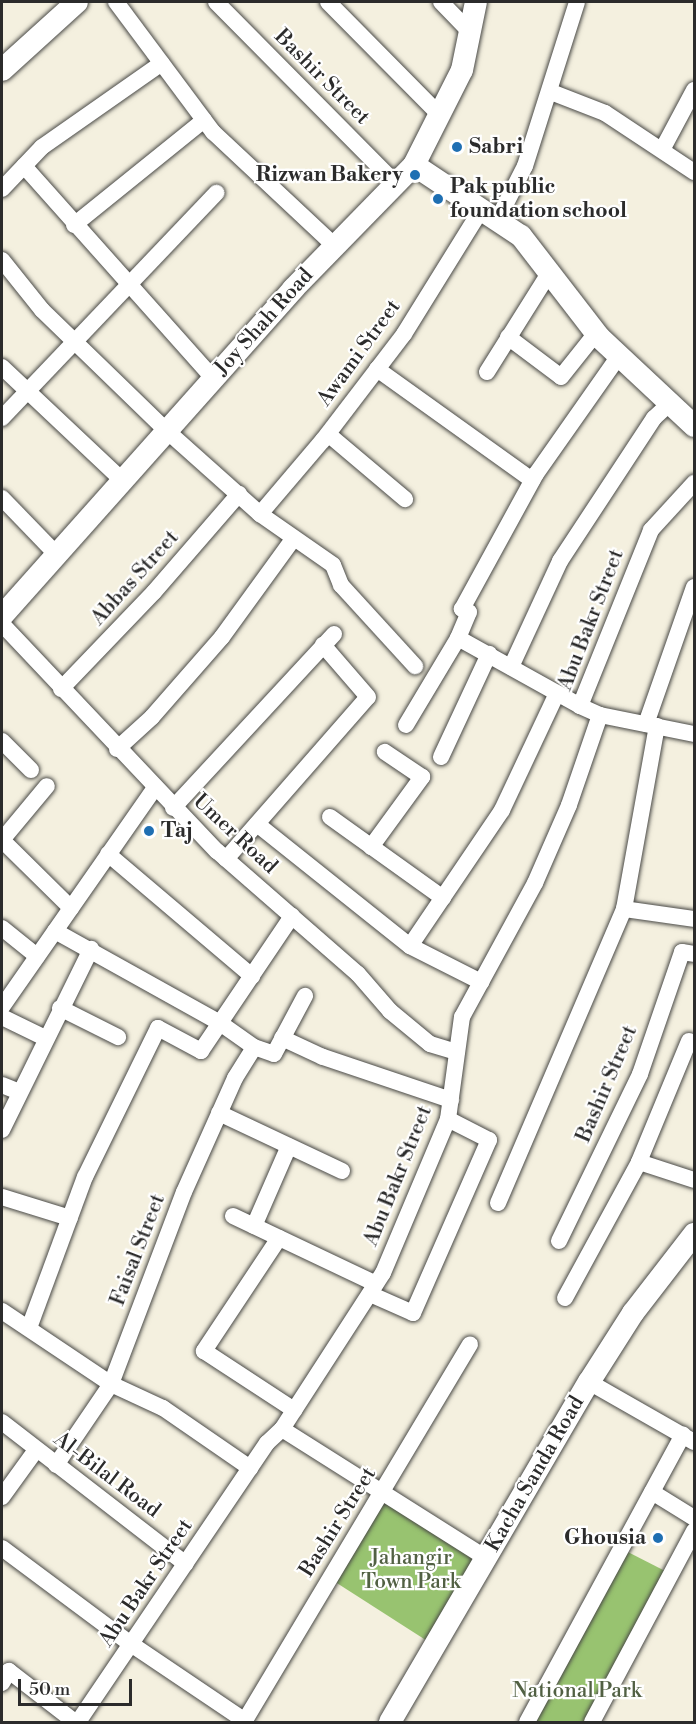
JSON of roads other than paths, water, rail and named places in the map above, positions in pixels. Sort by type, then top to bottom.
[{"type":"street","points":[[2,70],[77,2]]},
{"type":"street","points":[[116,2],[204,120],[334,246]]},
{"type":"street","name":"Bashir Street","points":[[216,2],[396,184]]},
{"type":"street","points":[[328,2],[440,115]]},
{"type":"street","points":[[441,2],[470,31]]},
{"type":"street","name":"Joy Shah Road","points":[[3,613],[334,246],[414,165],[462,70],[476,2]]},
{"type":"street","name":"Awami Street","points":[[260,514],[328,434],[525,166],[551,92],[577,2]]},
{"type":"street","points":[[2,189],[42,147],[162,63]]},
{"type":"street","points":[[662,150],[694,90]]},
{"type":"street","points":[[551,92],[605,113],[694,172]]},
{"type":"street","points":[[74,225],[204,120]]},
{"type":"street","points":[[414,165],[521,236],[596,333],[694,426]]},
{"type":"street","points":[[24,166],[127,286],[213,378]]},
{"type":"street","points":[[2,418],[216,193]]},
{"type":"street","points":[[2,260],[42,310],[76,340],[166,430],[260,514],[333,565],[341,585],[415,666]]},
{"type":"street","points":[[487,372],[549,273]]},
{"type":"street","points":[[508,337],[561,377],[596,333]]},
{"type":"street","points":[[406,725],[458,638],[469,612],[462,609],[532,480],[619,356]]},
{"type":"street","points":[[2,367],[122,480]]},
{"type":"street","points":[[377,369],[532,480]]},
{"type":"street","points":[[511,667],[560,561],[654,418],[670,403]]},
{"type":"street","points":[[328,434],[405,499]]},
{"type":"street","name":"Abu Bakr Street","points":[[77,1722],[250,1468],[282,1429],[373,1289],[448,1119],[462,1017],[535,883],[569,805],[600,715],[580,706],[651,531],[694,483]]},
{"type":"street","name":"Abbas Street","points":[[61,689],[154,592],[239,494]]},
{"type":"street","points":[[2,498],[56,554]]},
{"type":"street","points":[[117,749],[152,717],[222,637],[294,538]]},
{"type":"street","points":[[498,1203],[624,909],[651,725],[694,587]]},
{"type":"street","name":"Umer Road","points":[[3,613],[61,689],[173,808],[430,1044],[457,1052]]},
{"type":"street","points":[[458,638],[580,706]]},
{"type":"street","points":[[173,808],[328,639],[368,696],[226,859]]},
{"type":"street","points":[[441,757],[489,654]]},
{"type":"street","points":[[410,946],[502,810],[557,693]]},
{"type":"street","points":[[600,715],[694,734]]},
{"type":"street","points":[[2,741],[31,770]]},
{"type":"street","points":[[371,847],[422,777],[385,752]]},
{"type":"street","points":[[47,786],[2,840],[71,908]]},
{"type":"street","points":[[2,1007],[154,789]]},
{"type":"street","points":[[330,817],[442,898]]},
{"type":"street","points":[[257,824],[410,946],[481,982]]},
{"type":"street","points":[[108,854],[252,976]]},
{"type":"street","points":[[624,909],[694,919]]},
{"type":"street","points":[[29,1328],[85,1177],[158,1028],[201,1051],[292,916]]},
{"type":"street","points":[[2,928],[38,956]]},
{"type":"street","points":[[55,931],[91,949],[220,1023],[254,1047],[274,1054],[305,996]]},
{"type":"street","points":[[2,1130],[17,1091],[91,949]]},
{"type":"street","name":"Bashir Street","points":[[559,1241],[640,1074],[682,952],[694,954]]},
{"type":"street","points":[[60,1008],[118,1037]]},
{"type":"street","points":[[2,1017],[45,1038]]},
{"type":"street","points":[[282,1038],[323,1058],[451,1100]]},
{"type":"street","points":[[565,1298],[639,1162],[689,1041]]},
{"type":"street","name":"Faisal Street","points":[[56,1465],[111,1384],[160,1250],[219,1113],[254,1047]]},
{"type":"street","points":[[2,1085],[17,1091]]},
{"type":"street","points":[[219,1113],[342,1171]]},
{"type":"street","points":[[233,1216],[279,1238],[413,1312],[489,1140],[448,1119]]},
{"type":"street","points":[[254,1226],[289,1146]]},
{"type":"street","points":[[639,1162],[694,1180]]},
{"type":"street","points":[[2,1197],[70,1218]]},
{"type":"street","name":"Kacha Sanda Road","points":[[390,1722],[589,1382],[633,1313],[694,1234]]},
{"type":"street","points":[[279,1238],[204,1351],[294,1410]]},
{"type":"street","points":[[2,1311],[111,1384],[164,1408],[250,1468]]},
{"type":"street","name":"Bashir Street","points":[[244,1722],[384,1493],[470,1344]]},
{"type":"street","points":[[527,1722],[652,1492],[689,1439],[589,1382]]},
{"type":"street","name":"Al-Bilal Road","points":[[2,1422],[186,1564]]},
{"type":"street","points":[[282,1429],[486,1558]]},
{"type":"street","points":[[2,1497],[36,1450]]},
{"type":"street","points":[[652,1492],[694,1518]]},
{"type":"street","points":[[592,1722],[694,1531]]},
{"type":"street","points":[[2,1548],[131,1644],[244,1722]]},
{"type":"street","points":[[2,1683],[9,1671],[77,1722]]},
{"type":"place","name":"Sabri","points":[[457,147]]},
{"type":"place","name":"Rizwan Bakery","points":[[415,175]]},
{"type":"place","name":"Pak public foundation school","points":[[438,199]]},
{"type":"place","name":"Taj","points":[[149,831]]},
{"type":"place","name":"Ghousia","points":[[658,1538]]},
{"type":"park label","name":"Jahangir Town Park","points":[[411,1570]]},
{"type":"park label","name":"National Park","points":[[577,1691]]}]
